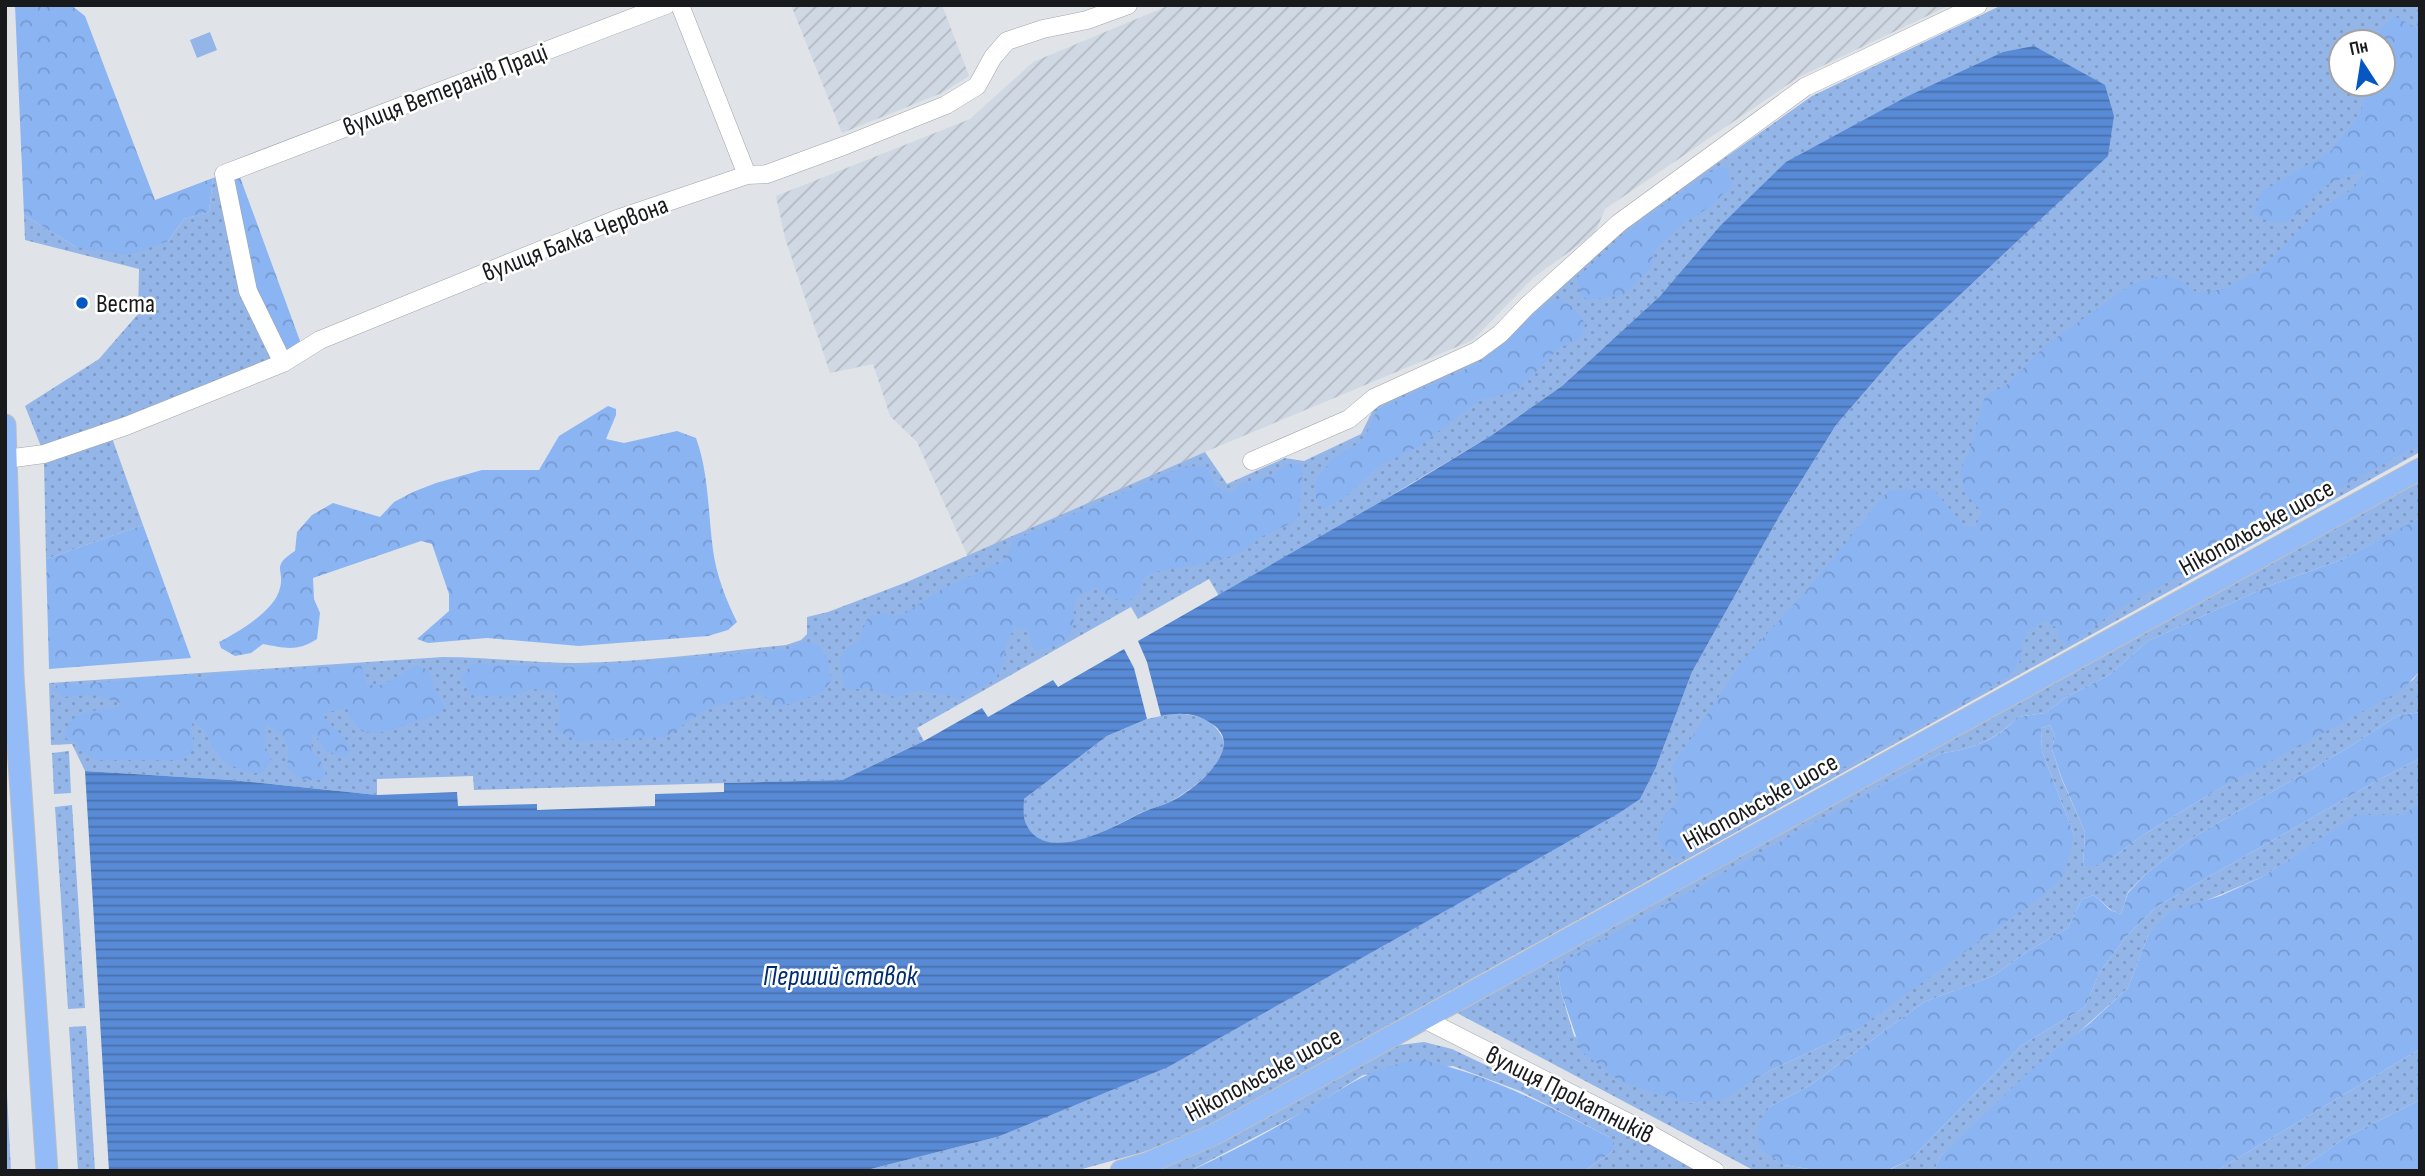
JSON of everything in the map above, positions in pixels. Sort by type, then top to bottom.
[{"type":"main road","points":[[5,425],[13,675],[47,1171]]},
{"type":"main road","name":"Нікопольське шосе","points":[[1121,1171],[1148,1163],[1216,1134],[2420,469]]},
{"type":"street","name":"вулиця Ветеранів Праці","points":[[283,363],[248,291],[224,174],[666,5]]},
{"type":"street","points":[[681,5],[747,175]]},
{"type":"street","name":"вулиця Балка Червона","points":[[6,459],[44,454],[126,426],[283,363],[320,340],[617,219],[747,175],[766,174],[846,145],[946,104],[977,86],[992,57],[1007,41],[1087,20],[1128,5]]},
{"type":"street","points":[[1252,461],[1349,419],[1374,398],[1477,351],[1500,334],[1619,223],[1805,87],[1978,5]]},
{"type":"street","name":"вулиця Прокатників","points":[[1424,1019],[1641,1129],[1715,1171]]},
{"type":"shaded area","points":[[791,5],[942,5],[969,76],[942,93],[842,133]]},
{"type":"shaded area","points":[[1170,5],[1950,5],[1799,77],[1605,209],[1595,233],[1533,278],[1473,340],[1205,452],[968,557],[917,442],[890,416],[873,364],[830,373],[785,238],[776,196],[970,119],[1033,62]]},
{"type":"shaded area","points":[[2002,5],[2420,5],[2420,452],[1209,1125],[1144,1152],[1075,1171],[863,1171],[997,1137],[1656,767],[1692,672],[1780,515],[1836,425],[1900,351],[1719,227],[1660,296],[1562,386],[1492,435],[1219,596],[1209,579],[1138,619],[1131,607],[917,728],[924,741],[842,780],[474,790],[473,776],[377,779],[377,795],[231,780],[85,771],[72,744],[51,745],[49,683],[443,657],[560,663],[603,662],[786,645],[801,640],[807,634],[807,617],[828,612],[907,582],[1205,452],[1227,484],[1285,458],[1304,461],[1361,434],[1375,406],[1479,358],[1624,229],[1812,96]]},
{"type":"shaded area","points":[[210,32],[217,50],[197,58],[190,40]]},
{"type":"shaded area","points":[[224,174],[283,363],[44,454],[25,406],[99,359],[138,314],[139,269],[25,240],[24,215],[76,247],[168,241],[184,219],[209,212],[213,178]]},
{"type":"shaded area","points":[[112,438],[143,525],[46,559],[44,461]]},
{"type":"shaded area","points":[[2420,479],[2420,518],[2414,522],[2341,560],[2271,585],[2148,641],[2109,675],[2068,696],[2045,713],[2017,717],[1992,738],[1962,750],[1941,753],[1558,973],[1574,1036],[1688,1103],[1723,1098],[1769,1071],[1855,1031],[2074,835],[2042,751],[2041,728],[2050,725],[2055,735],[2052,749],[2062,780],[2085,832],[2083,865],[2112,858],[2143,835],[2212,793],[2413,680],[2420,671],[2420,712],[2397,716],[2346,749],[2192,838],[2147,873],[2128,892],[2121,914],[2111,910],[2094,895],[2082,899],[2068,928],[2028,951],[1993,976],[1924,1002],[1809,1086],[1769,1107],[1784,1165],[1821,1171],[1755,1171],[1457,1013]]},
{"type":"shaded area","points":[[1175,713],[1207,721],[1221,735],[1224,744],[1222,753],[1210,772],[1201,780],[1171,801],[1096,835],[1061,843],[1046,842],[1034,835],[1025,821],[1024,799],[1107,736],[1147,719]]},
{"type":"shaded area","points":[[69,751],[71,793],[54,794],[52,753]]},
{"type":"shaded area","points":[[2420,756],[2420,801],[2405,815],[2357,816],[2262,877],[2205,901],[2148,936],[2128,988],[1940,1157],[1934,1171],[1887,1171],[1911,1159],[2022,1045],[2085,1007],[2099,973],[2126,937],[2156,907]]},
{"type":"shaded area","points":[[72,805],[85,1008],[68,1009],[55,807]]},
{"type":"shaded area","points":[[86,1026],[95,1171],[78,1171],[69,1027]]},
{"type":"shaded area","points":[[1424,1042],[1452,1049],[1637,1137],[1699,1171],[1584,1171],[1613,1151],[1609,1137],[1520,1091],[1453,1066],[1363,1075],[1309,1109],[1190,1171],[1152,1171],[1376,1054],[1399,1045]]},
{"type":"shaded area","points":[[2420,1049],[2420,1100],[2346,1137],[2299,1171],[2216,1171]]},
{"type":"shaded area","points":[[5,1054],[11,1171],[5,1171]]},
{"type":"green space","points":[[15,5],[71,5],[85,16],[155,200],[213,178],[209,212],[184,219],[168,241],[129,255],[76,247],[24,215]]},
{"type":"green space","points":[[2394,16],[2420,32],[2420,444],[2115,611],[2068,646],[2059,638],[2058,629],[2046,621],[2028,630],[2022,643],[2021,660],[2012,673],[1982,692],[1676,858],[1666,851],[1657,836],[1665,815],[1679,800],[1672,767],[1744,659],[1814,582],[1888,491],[1933,489],[1964,526],[1975,527],[1982,512],[1965,493],[1960,471],[1969,453],[1985,396],[2008,384],[2046,345],[2132,284],[2164,275],[2182,281],[2197,293],[2224,289],[2259,271],[2323,207],[2353,189],[2368,170],[2326,186],[2287,221],[2267,220],[2253,214],[2261,192],[2331,151],[2360,114],[2365,98],[2397,98],[2397,28],[2381,28]]},
{"type":"green space","points":[[1722,167],[1728,170],[1732,185],[1711,206],[1679,227],[1654,251],[1651,268],[1623,295],[1588,300],[1581,295],[1577,278],[1627,232],[1707,174]]},
{"type":"green space","points":[[237,169],[303,349],[283,363],[248,291],[224,174]]},
{"type":"green space","points":[[1562,300],[1574,308],[1585,323],[1582,337],[1558,349],[1517,391],[1480,400],[1419,446],[1379,466],[1343,499],[1323,509],[1316,498],[1315,482],[1332,459],[1364,440],[1377,410],[1481,362],[1549,302]]},
{"type":"green space","points":[[608,406],[616,409],[616,415],[606,439],[624,443],[677,431],[696,438],[706,480],[716,568],[737,622],[728,630],[708,636],[579,646],[487,638],[428,643],[417,639],[449,611],[449,594],[432,544],[421,541],[313,578],[314,599],[320,613],[317,639],[310,643],[291,648],[263,644],[251,653],[235,656],[221,648],[219,642],[255,620],[277,597],[281,582],[281,565],[287,556],[295,551],[297,532],[312,515],[333,503],[380,517],[394,502],[436,483],[482,470],[539,470],[559,436]]},
{"type":"green space","points":[[1288,464],[1300,464],[1303,471],[1298,517],[1292,523],[1263,536],[1242,552],[1220,560],[1155,572],[1143,578],[1139,593],[1128,602],[1110,598],[1097,588],[1086,592],[1079,596],[1074,605],[1074,623],[1070,636],[1056,645],[1034,650],[1028,631],[1015,627],[995,680],[959,698],[920,690],[895,697],[871,688],[846,690],[840,661],[845,651],[858,642],[867,619],[883,613],[893,616],[904,614],[942,589],[1004,561],[1012,541],[1185,466],[1206,467],[1217,487],[1230,493],[1243,483],[1270,476]]},
{"type":"green space","points":[[2420,518],[2420,671],[2402,690],[2212,793],[2143,835],[2112,858],[2095,866],[2083,866],[2085,832],[2052,749],[2055,735],[2050,725],[2041,728],[2042,751],[2074,835],[2063,877],[2043,895],[1855,1031],[1769,1071],[1723,1099],[1688,1103],[1621,1082],[1581,1051],[1561,992],[1558,973],[1568,959],[1941,753],[1962,750],[1993,738],[2017,717],[2045,713],[2068,696],[2109,675],[2148,641],[2271,585],[2341,560]]},
{"type":"green space","points":[[143,525],[191,658],[49,669],[46,559]]},
{"type":"green space","points":[[805,641],[820,646],[828,660],[833,679],[821,693],[780,707],[760,693],[709,708],[665,737],[578,741],[556,730],[561,714],[556,692],[533,689],[508,697],[471,695],[461,677],[472,664],[575,667],[787,650]]},
{"type":"green space","points":[[361,665],[367,685],[382,685],[417,666],[429,670],[444,707],[440,714],[379,733],[363,732],[349,716],[347,707],[322,714],[342,736],[351,752],[344,757],[326,751],[313,732],[311,750],[320,759],[326,775],[321,780],[304,780],[287,768],[286,741],[265,724],[265,745],[271,761],[261,774],[224,761],[204,730],[193,721],[193,747],[180,760],[96,760],[81,750],[77,743],[65,738],[68,727],[80,714],[125,704],[93,695],[63,697],[55,690],[56,686],[66,683],[79,685],[173,675],[190,675],[203,680],[213,674]]},
{"type":"green space","points":[[2420,712],[2420,756],[2417,760],[2156,907],[2126,937],[2099,973],[2085,1007],[2022,1045],[1911,1159],[1886,1171],[1821,1171],[1784,1165],[1759,1148],[1758,1127],[1769,1107],[1809,1086],[1924,1002],[1993,976],[2028,951],[2068,928],[2082,899],[2094,895],[2110,910],[2121,914],[2128,893],[2147,873],[2192,838],[2346,749],[2397,716]]},
{"type":"green space","points":[[2420,801],[2420,1049],[2216,1171],[1934,1171],[1940,1157],[2031,1070],[2089,1024],[2128,988],[2148,936],[2169,912],[2220,896],[2262,877],[2357,815],[2404,815]]},
{"type":"green space","points":[[1421,1060],[1494,1082],[1541,1103],[1609,1137],[1614,1143],[1613,1151],[1584,1171],[1190,1171],[1236,1149],[1362,1077],[1389,1066]]},
{"type":"green space","points":[[2420,1100],[2420,1171],[2299,1171],[2346,1137]]},
{"type":"water","name":"Перший ставок","points":[[2034,46],[2105,85],[2114,116],[2108,156],[1900,351],[1836,425],[1780,515],[1692,672],[1656,767],[1640,799],[1619,813],[1168,1067],[997,1137],[863,1171],[109,1171],[85,771],[231,780],[377,795],[457,792],[458,806],[537,804],[537,810],[655,806],[655,794],[724,792],[724,783],[842,780],[924,741],[982,708],[988,717],[1053,680],[1058,687],[1124,649],[1134,668],[1147,719],[1107,736],[1024,799],[1025,821],[1034,834],[1046,841],[1061,843],[1096,834],[1183,795],[1214,766],[1224,744],[1221,733],[1200,718],[1182,714],[1161,716],[1147,662],[1138,641],[1410,485],[1492,435],[1562,386],[1660,296],[1719,227],[1786,162],[1906,97],[2003,52]]},
{"type":"place","name":"Веста","points":[[82,303]]}]
